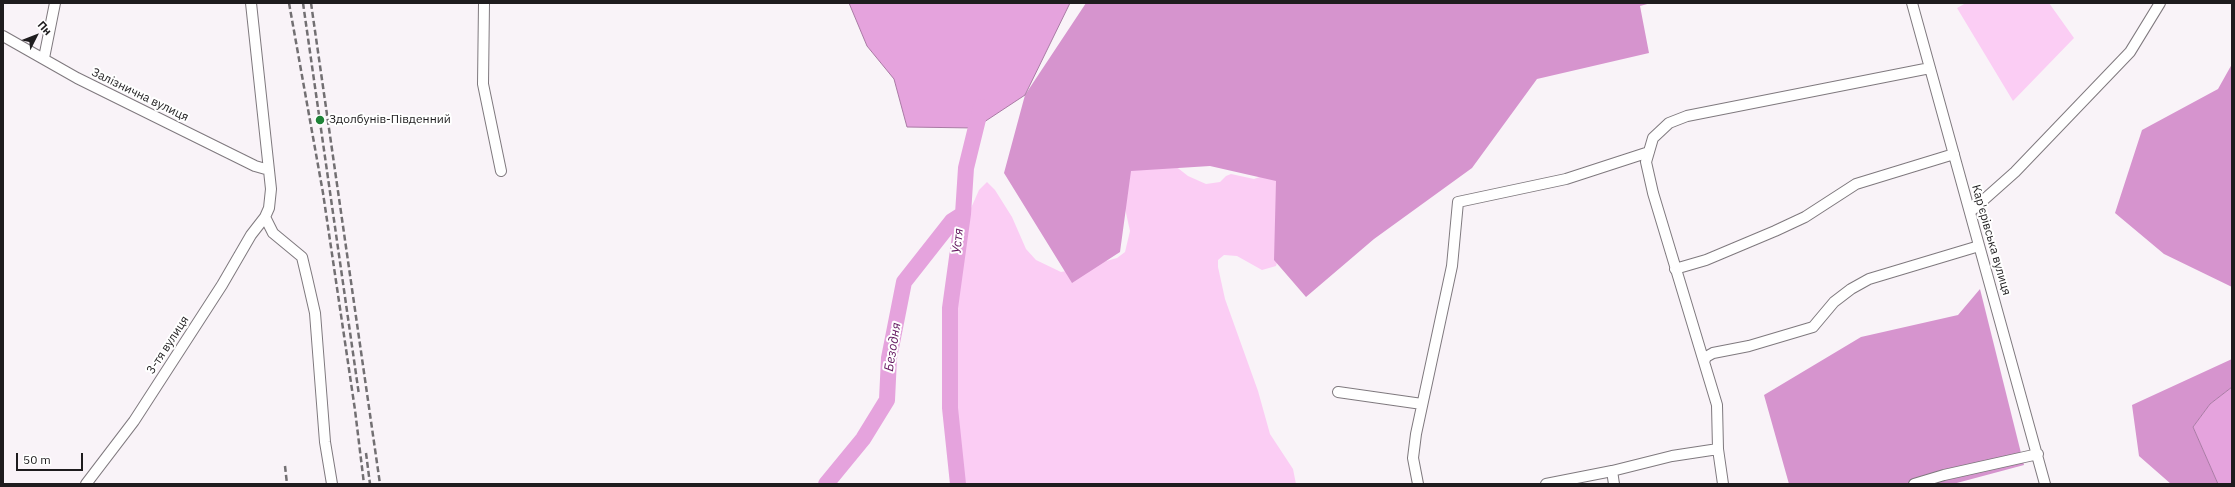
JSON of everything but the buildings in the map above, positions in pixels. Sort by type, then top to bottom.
[{"type":"street","points":[[44,58],[55,3]]},
{"type":"street","points":[[251,3],[271,189],[269,208],[265,217],[273,233],[302,257],[315,313],[325,442],[332,484]]},
{"type":"street","points":[[484,3],[483,84],[501,171]]},
{"type":"street","name":"Кар'єрівська вулиця","points":[[1912,3],[2038,454],[2045,484]]},
{"type":"street","points":[[1970,212],[2015,172],[2130,52],[2160,3]]},
{"type":"street","name":"Залізнична вулиця","points":[[3,36],[77,78],[255,166],[269,170]]},
{"type":"street","points":[[1723,484],[1718,449],[1717,405],[1675,269],[1653,193],[1646,162],[1653,138],[1669,123],[1687,116],[1930,68]]},
{"type":"street","points":[[1418,484],[1413,458],[1422,404],[1452,266],[1458,202],[1566,179],[1649,152]]},
{"type":"street","points":[[1675,269],[1706,260],[1776,231],[1805,217],[1856,184],[1954,154]]},
{"type":"street","name":"3-тя вулиця","points":[[86,484],[134,421],[222,285],[251,235],[265,217]]},
{"type":"street","points":[[1704,362],[1706,357],[1713,352],[1749,346],[1813,326],[1834,302],[1851,289],[1869,279],[1979,246]]},
{"type":"street","points":[[1338,392],[1422,404]]},
{"type":"street","points":[[1546,484],[1612,471],[1672,456],[1718,449]]},
{"type":"street","points":[[1914,484],[1930,482],[2038,454]]},
{"type":"street","points":[[1612,471],[1614,484]]},
{"type":"shaded area","points":[[849,3],[1070,3],[1025,95],[975,128],[907,127],[894,79],[867,46]]},
{"type":"shaded area","points":[[1086,3],[1651,3],[1640,6],[1649,53],[1537,79],[1472,168],[1374,239],[1306,297],[1274,260],[1276,181],[1210,166],[1131,171],[1120,252],[1072,283],[1004,173],[1025,95]]},
{"type":"shaded area","points":[[1966,3],[2049,3],[2074,38],[2013,101],[1957,8]]},
{"type":"shaded area","points":[[2232,64],[2232,287],[2164,254],[2115,213],[2142,130],[2218,89]]},
{"type":"shaded area","points":[[1160,154],[1188,176],[1206,184],[1220,182],[1226,176],[1231,174],[1254,179],[1268,174],[1277,176],[1279,256],[1276,266],[1262,270],[1237,256],[1224,255],[1218,260],[1218,267],[1225,299],[1258,391],[1270,434],[1293,469],[1296,484],[964,484],[957,403],[957,308],[968,215],[979,190],[987,182],[995,190],[1012,217],[1026,249],[1036,260],[1061,272],[1117,258],[1125,252],[1130,231],[1116,168]]},
{"type":"shaded area","points":[[1980,289],[2024,465],[1953,484],[1789,484],[1764,395],[1861,337],[1958,315]]},
{"type":"shaded area","points":[[2232,359],[2232,387],[2210,404],[2193,427],[2218,484],[2171,484],[2139,456],[2132,405]]},
{"type":"shaded area","points":[[2232,387],[2232,484],[2218,484],[2193,427],[2210,404]]},
{"type":"waterway","name":"Устя","points":[[958,484],[950,408],[950,308],[963,214],[966,168],[981,107]]},
{"type":"waterway","name":"Безодня","points":[[826,484],[863,439],[887,400],[889,358],[904,282],[952,221],[963,214]]},
{"type":"railway","points":[[289,3],[323,193],[355,410],[364,484]]},
{"type":"railway","points":[[303,3],[359,395]]},
{"type":"railway","points":[[311,3],[380,484]]},
{"type":"railway","points":[[366,453],[370,484]]},
{"type":"railway","points":[[285,466],[287,484]]},
{"type":"place","name":"Здолбунів-Південний","points":[[320,120]]}]
